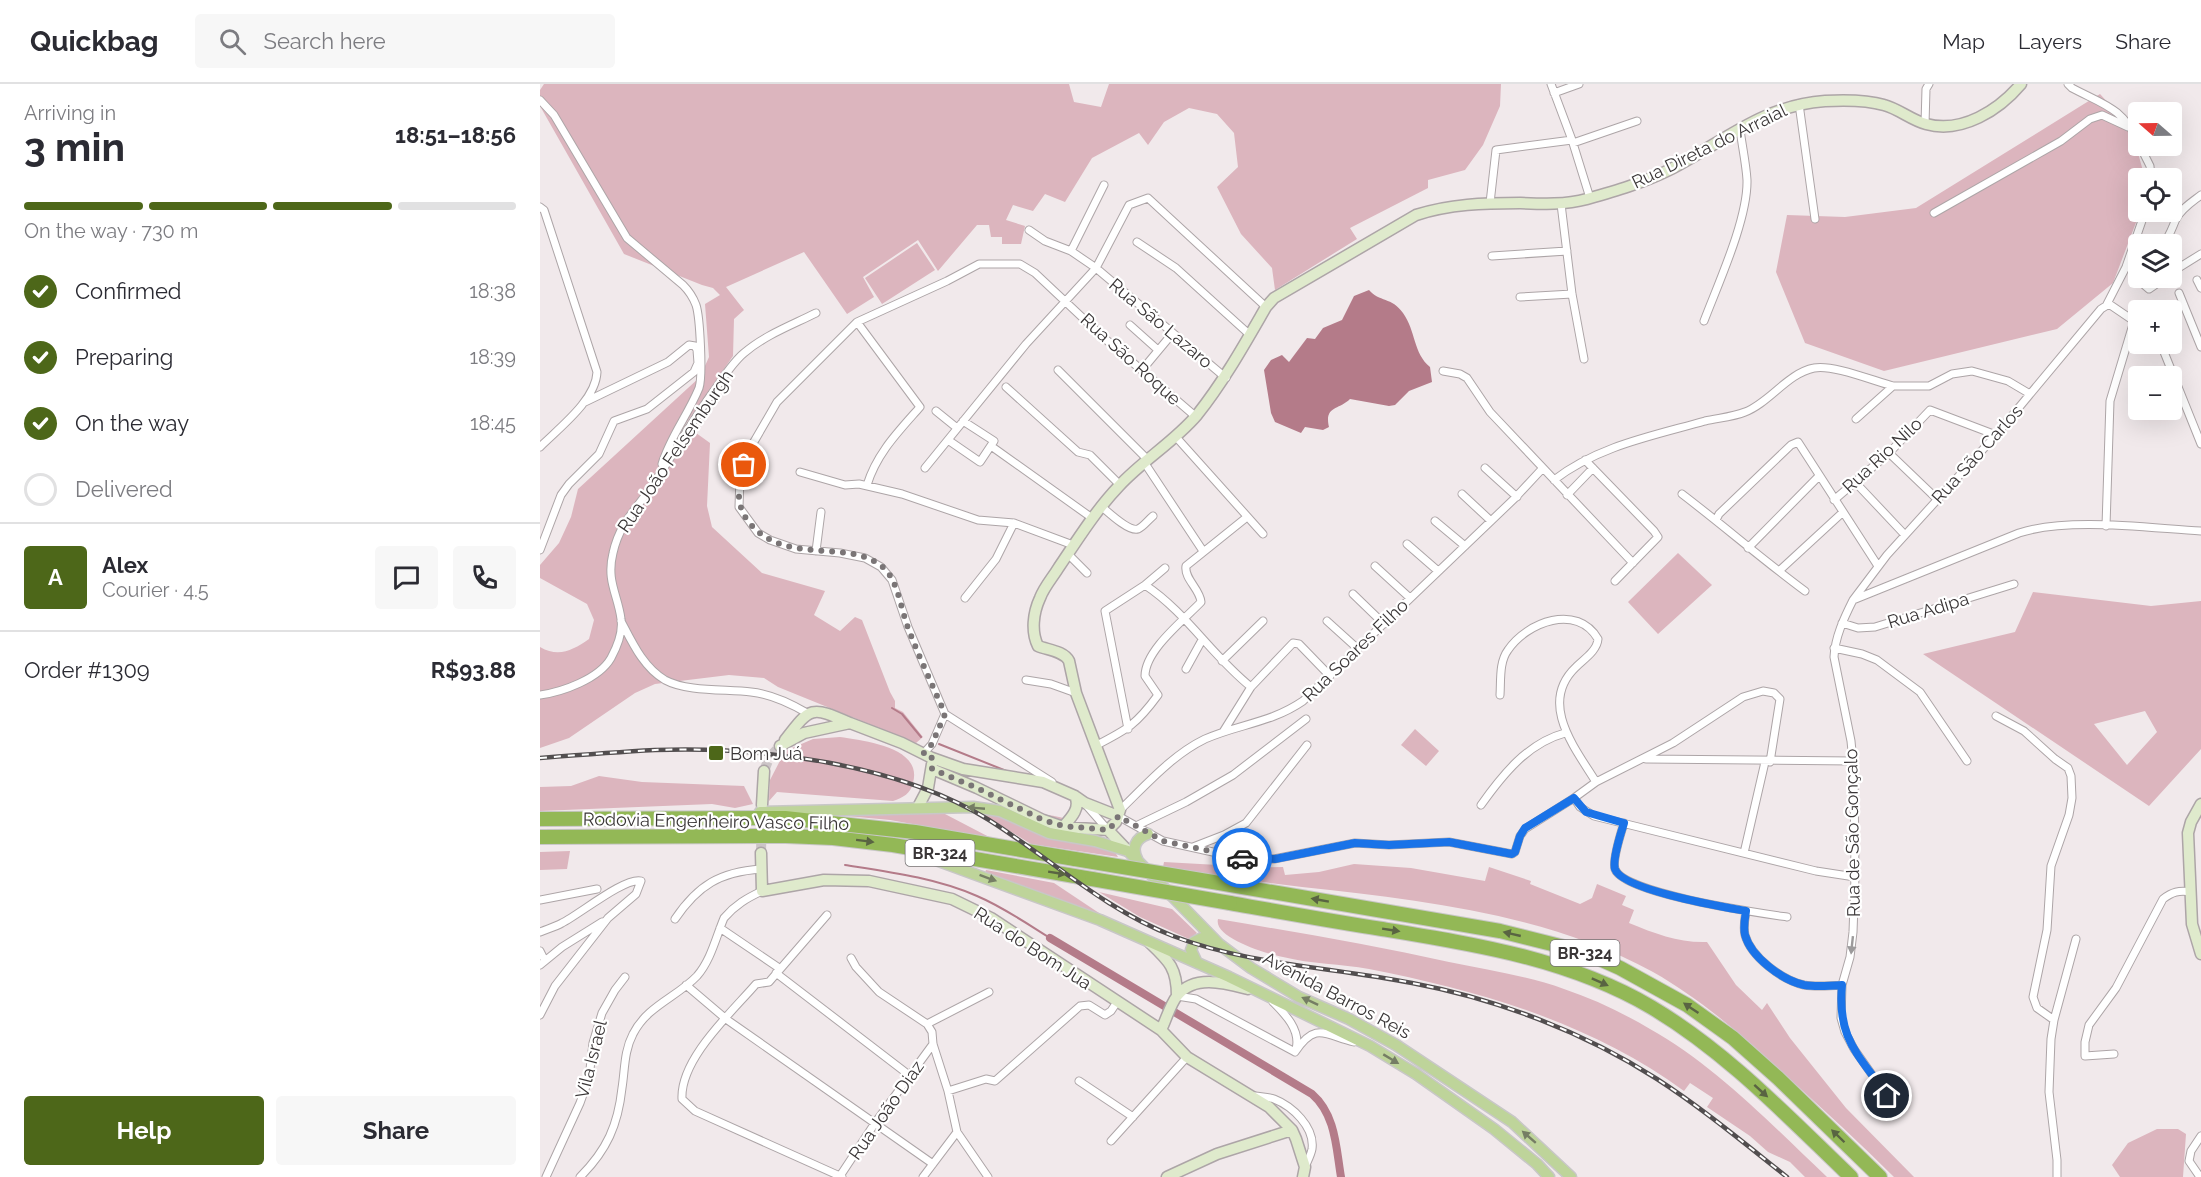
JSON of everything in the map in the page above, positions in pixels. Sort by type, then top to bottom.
[{"type":"highway","name":"Rodovia Engenheiro Vasco Filho","points":[[540,819],[784,818],[915,832],[1500,931],[1584,952],[1620,968],[1688,1005],[1733,1038],[1778,1078],[1880,1177]]},
{"type":"highway","name":"Rodovia Engenheiro Vasco Filho","points":[[540,837],[786,836],[833,838],[893,845],[1492,949],[1540,960],[1584,975],[1651,1007],[1714,1050],[1851,1177]]},
{"type":"main road","points":[[706,818],[781,811],[973,807],[1000,811],[1049,833],[1095,841],[1128,851]]},
{"type":"main road","points":[[1140,864],[1134,855],[1135,847],[1137,840],[1148,834]]},
{"type":"main road","name":"Avenida Barros Reis","points":[[893,845],[1100,920],[1197,963],[1370,1046],[1425,1080],[1494,1129],[1537,1164],[1549,1177]]},
{"type":"main road","name":"Avenida Barros Reis","points":[[1128,851],[1219,944],[1270,981],[1396,1045],[1512,1122],[1571,1177]]},
{"type":"main road","points":[[1197,963],[1191,950],[1192,945],[1198,939],[1206,939],[1219,944]]},
{"type":"street","points":[[1551,84],[1573,141],[1590,198]]},
{"type":"street","points":[[1554,93],[1579,84]]},
{"type":"street","points":[[1925,124],[1926,89],[1929,84]]},
{"type":"street","name":"Rua Direta do Arraial","points":[[1119,813],[1076,693],[1067,657],[1038,646],[1033,631],[1040,597],[1101,506],[1146,461],[1176,437],[1226,378],[1266,307],[1274,298],[1416,215],[1452,206],[1490,203],[1561,204],[1590,198],[1668,170],[1758,118],[1778,109],[1826,101],[1882,104],[1925,124],[1955,125],[1979,117],[2002,103],[2022,84]]},
{"type":"street","points":[[2068,84],[2119,113],[2128,123]]},
{"type":"street","points":[[540,100],[554,115],[627,238],[683,285],[689,291],[696,306],[701,378],[699,388],[667,447],[659,475]]},
{"type":"street","points":[[1799,104],[1815,219]]},
{"type":"street","points":[[1934,213],[2061,141],[2090,119],[2102,115],[2128,127]]},
{"type":"street","points":[[1490,203],[1496,150],[1573,141],[1637,121]]},
{"type":"street","points":[[1704,321],[1737,233],[1744,205],[1747,181],[1740,129]]},
{"type":"street","points":[[1071,251],[1104,186]]},
{"type":"street","points":[[2170,234],[2183,210],[2201,195]]},
{"type":"street","points":[[926,468],[1031,338],[1096,268],[1129,205],[1148,198],[1266,307]]},
{"type":"street","points":[[1561,204],[1572,294],[1584,359]]},
{"type":"street","points":[[540,207],[544,210],[597,372],[594,387],[585,402],[540,447]]},
{"type":"street","name":"Rua São Carlos","points":[[1852,600],[1878,566],[1996,435],[2104,307],[2126,267],[2142,222]]},
{"type":"street","name":"Rua São Lazaro","points":[[1029,230],[1045,241],[1071,251],[1096,268],[1226,378]]},
{"type":"street","points":[[1137,242],[1176,268],[1250,335]]},
{"type":"street","points":[[1492,256],[1567,251]]},
{"type":"street","points":[[2182,266],[2201,254]]},
{"type":"street","name":"Rua São Roque","points":[[857,322],[979,264],[1020,264],[1035,273],[1103,337],[1195,416]]},
{"type":"street","points":[[2197,280],[2201,288]]},
{"type":"street","points":[[1520,297],[1572,294]]},
{"type":"street","points":[[2179,294],[2201,346]]},
{"type":"street","points":[[2104,307],[2112,305],[2134,321],[2110,401],[2106,526]]},
{"type":"street","name":"Rua João Felsemburgh","points":[[540,695],[569,688],[602,668],[610,660],[619,640],[621,620],[612,587],[612,555],[625,522],[733,364],[773,334],[816,313]]},
{"type":"street","points":[[867,485],[873,465],[920,407],[857,322],[777,402],[748,452],[740,477],[739,507],[758,533],[783,545],[865,558],[887,572],[892,579],[908,627],[945,714],[1061,789]]},
{"type":"street","points":[[1130,325],[1158,350]]},
{"type":"street","points":[[1142,370],[1172,334]]},
{"type":"street","name":"Rua João Felsemburgh","points":[[540,550],[561,495],[599,454],[614,421],[647,409],[690,375],[697,366],[697,350],[695,346],[689,345],[668,362],[585,402]]},
{"type":"street","points":[[2165,354],[2201,444]]},
{"type":"street","points":[[1554,480],[1576,464],[1640,437],[1747,412],[1812,368],[1829,368],[1893,386],[1929,386],[1952,374],[1972,371],[2008,381],[2030,394]]},
{"type":"street","points":[[1058,370],[1146,461],[1203,550]]},
{"type":"street","points":[[1443,371],[1460,374],[1467,378],[1490,412],[1633,563]]},
{"type":"street","points":[[1856,419],[1893,386]]},
{"type":"street","points":[[1006,387],[1078,452],[1090,455],[1120,485]]},
{"type":"street","name":"Rua Rio Nilo","points":[[1834,500],[1889,453],[1930,410],[1996,435]]},
{"type":"street","points":[[936,411],[957,428]]},
{"type":"street","points":[[963,421],[1092,518]]},
{"type":"street","points":[[1176,437],[1263,534]]},
{"type":"street","points":[[948,440],[980,462],[993,444]]},
{"type":"street","points":[[1716,520],[1719,514],[1791,445],[1797,442],[1878,566]]},
{"type":"street","points":[[1889,453],[1937,500]]},
{"type":"street","points":[[1585,460],[1658,537],[1615,581]]},
{"type":"street","points":[[1485,468],[1516,497]]},
{"type":"street","points":[[1567,495],[1593,468]]},
{"type":"street","name":"Rua Soares Filho","points":[[1119,813],[1171,763],[1198,743],[1223,732],[1266,720],[1290,710],[1303,701],[1516,497],[1542,469]]},
{"type":"street","points":[[800,472],[845,485],[859,483],[902,494],[978,520],[1014,524],[1070,550],[1087,573]]},
{"type":"street","points":[[1748,548],[1819,476]]},
{"type":"street","points":[[1855,482],[1905,535]]},
{"type":"street","points":[[1462,494],[1491,521]]},
{"type":"street","points":[[1683,494],[1748,548],[1805,591]]},
{"type":"street","points":[[1101,506],[1134,529],[1138,529],[1153,516]]},
{"type":"street","points":[[816,551],[821,512]]},
{"type":"street","points":[[1779,572],[1842,513]]},
{"type":"street","points":[[1095,746],[1128,729],[1139,720],[1158,696],[1147,680],[1145,672],[1170,631],[1202,601],[1185,569],[1203,550],[1247,517]]},
{"type":"street","points":[[1435,521],[1465,546]]},
{"type":"street","points":[[964,598],[996,559],[1014,524]]},
{"type":"street","points":[[1852,600],[2030,529],[2056,525],[2201,531]]},
{"type":"street","points":[[1407,544],[1438,572]]},
{"type":"street","points":[[1375,566],[1410,598]]},
{"type":"street","points":[[1128,729],[1105,611],[1145,585],[1165,568]]},
{"type":"street","name":"Rua Adipa","points":[[1842,623],[1858,628],[1875,627],[2014,584]]},
{"type":"street","points":[[1145,585],[1183,618],[1222,661],[1251,687]]},
{"type":"street","points":[[1353,594],[1384,624]]},
{"type":"street","name":"Rua de São Gonçalo","points":[[1852,600],[1834,648],[1834,666],[1851,741],[1853,761],[1855,877],[1850,957],[1842,985],[1841,1018],[1854,1049],[1887,1096]]},
{"type":"street","points":[[1500,695],[1502,665],[1507,651],[1515,641],[1537,626],[1552,619],[1574,620],[1596,635],[1598,643],[1596,648],[1568,674],[1562,687],[1561,714],[1565,733],[1596,782]]},
{"type":"street","points":[[621,620],[640,656],[665,680],[681,686],[754,692],[786,701],[807,713]]},
{"type":"street","points":[[1222,661],[1263,621]]},
{"type":"street","points":[[1327,621],[1358,649]]},
{"type":"street","points":[[1186,669],[1202,640]]},
{"type":"street","points":[[1223,732],[1251,687],[1295,642],[1330,676]]},
{"type":"street","points":[[1834,648],[1877,660],[1920,692],[1967,761]]},
{"type":"street","points":[[1026,680],[1052,684],[1076,693]]},
{"type":"street","points":[[1084,803],[1119,813],[1148,834],[1163,841],[1240,858],[1265,860],[1355,843],[1389,845],[1449,842],[1512,854],[1525,828],[1596,782],[1673,743],[1743,697],[1763,691],[1774,693],[1780,699],[1744,852]]},
{"type":"street","points":[[850,723],[804,733],[781,745],[807,713],[815,710],[825,712],[902,743],[977,788],[1043,820],[1063,826],[1108,830]]},
{"type":"street","points":[[918,807],[928,788],[932,744],[945,714]]},
{"type":"street","points":[[1996,716],[2019,727],[2068,768],[2072,781],[2069,815],[2051,866],[2047,930],[2033,1001],[2037,1008],[2054,1020]]},
{"type":"street","points":[[1136,826],[1186,802],[1233,774],[1306,719]]},
{"type":"street","points":[[1481,805],[1496,784],[1525,753],[1540,742],[1565,733]]},
{"type":"street","points":[[1191,848],[1216,839],[1246,823],[1307,745]]},
{"type":"street","points":[[1644,759],[1767,762],[1853,761]]},
{"type":"street","points":[[929,760],[963,769],[1043,782],[1061,789],[1084,803],[1128,851]]},
{"type":"street","points":[[762,805],[764,771]]},
{"type":"street","points":[[1063,826],[1076,809],[1075,796]]},
{"type":"street","points":[[1574,798],[1586,812],[1624,823],[1816,871],[1855,877]]},
{"type":"street","points":[[2201,804],[2188,833],[2192,924],[2201,954]]},
{"type":"street","points":[[1108,830],[1116,822],[1119,813]]},
{"type":"street","points":[[1624,823],[1615,866],[1618,873],[1640,885],[1667,895],[1787,917]]},
{"type":"street","points":[[761,853],[762,891]]},
{"type":"street","points":[[675,919],[692,896],[703,887],[732,874],[761,869]]},
{"type":"street","name":"Rua do Bom Jua","points":[[580,1177],[605,1146],[616,1122],[627,1046],[634,1032],[658,1005],[696,977],[706,962],[724,918],[735,907],[762,891],[824,880],[850,879],[888,884],[952,899],[991,918],[1161,1030],[1187,1057],[1269,1107],[1292,1130]]},
{"type":"street","points":[[540,932],[561,924],[620,885],[634,880],[640,880],[642,883],[631,899],[608,918],[562,947],[542,963],[540,951]]},
{"type":"street","points":[[540,900],[597,889]]},
{"type":"street","points":[[2114,1054],[2085,1056],[2089,1025],[2116,988],[2163,899],[2181,890],[2191,892]]},
{"type":"street","points":[[1746,911],[1745,935],[1758,956],[1771,967],[1789,979],[1803,984],[1842,985]]},
{"type":"street","points":[[827,915],[777,970],[769,982],[756,984],[726,1019],[692,1063],[681,1090],[682,1099],[695,1111],[841,1177]]},
{"type":"street","points":[[540,1015],[555,986],[608,918]]},
{"type":"street","points":[[720,928],[777,970],[909,1076]]},
{"type":"street","points":[[2057,1177],[2049,1092],[2051,1039],[2076,939]]},
{"type":"street","points":[[1150,942],[1166,958],[1175,972],[1175,1000],[1161,1030]]},
{"type":"street","points":[[851,958],[856,967],[883,995],[927,1024],[932,1032],[933,1044],[948,1091],[957,1132],[988,1177]]},
{"type":"street","name":"Vila Israel","points":[[546,1177],[589,1078],[593,1043],[602,1013],[625,977]]},
{"type":"street","points":[[1175,1000],[1192,986],[1213,981],[1254,990]]},
{"type":"street","points":[[687,985],[726,1019],[933,1164]]},
{"type":"street","points":[[927,1024],[989,992]]},
{"type":"street","points":[[1270,998],[1286,1015],[1293,1027],[1298,1038],[1295,1052]]},
{"type":"street","points":[[1175,1000],[1196,999],[1295,1052]]},
{"type":"street","points":[[948,1091],[986,1079],[995,1080],[1080,1006],[1089,1005],[1107,1015],[1117,1002]]},
{"type":"street","points":[[1295,1052],[1310,1034],[1321,1032],[1370,1046]]},
{"type":"street","name":"Rua João Diaz","points":[[841,1177],[875,1124],[933,1044]]},
{"type":"street","points":[[1111,1141],[1187,1057]]},
{"type":"street","points":[[1079,1081],[1133,1117]]},
{"type":"street","points":[[1249,1095],[1273,1099],[1291,1109],[1304,1122],[1312,1149],[1304,1172]]},
{"type":"street","points":[[1167,1177],[1216,1154],[1292,1130],[1302,1152],[1304,1172]]},
{"type":"street","points":[[923,1177],[957,1132]]},
{"type":"street","points":[[2199,1139],[2189,1161],[2200,1177]]},
{"type":"shaded area","points":[[544,84],[1069,84],[1074,102],[1101,107],[1109,84],[1501,84],[1500,106],[1483,145],[1465,170],[1428,180],[1428,188],[1350,228],[1357,239],[1275,290],[1272,268],[1241,234],[1217,187],[1238,167],[1234,133],[1217,114],[1189,108],[1164,122],[1148,145],[1139,133],[1092,158],[1065,202],[1045,194],[1033,211],[1013,205],[1006,220],[1025,226],[1021,244],[1002,244],[1002,237],[991,237],[989,225],[977,225],[938,271],[918,240],[863,277],[874,297],[847,314],[804,252],[726,287],[744,310],[734,319],[733,356],[685,425],[710,443],[707,506],[712,527],[762,573],[825,591],[814,615],[840,631],[855,617],[862,620],[895,701],[895,708],[903,712],[923,737],[916,743],[778,687],[764,678],[729,675],[655,684],[635,693],[569,738],[540,748],[540,647],[560,652],[577,646],[589,639],[594,620],[587,604],[540,578],[540,565],[559,543],[571,517],[578,489],[700,377],[709,357],[705,304],[720,295],[713,288],[624,254],[540,106],[540,90]]},
{"type":"shaded area","points":[[2100,94],[2128,125],[2128,156],[2139,156],[2142,168],[2128,168],[2128,222],[2136,222],[2132,234],[2128,234],[2128,244],[2113,283],[2057,329],[1884,371],[1805,343],[1776,272],[1787,215],[1845,217],[1916,208]]},
{"type":"shaded area","points":[[917,243],[935,270],[882,304],[865,278]]},
{"type":"shaded area","points":[[1369,290],[1394,304],[1403,313],[1420,355],[1430,367],[1432,382],[1409,391],[1395,405],[1350,399],[1331,412],[1328,420],[1329,427],[1323,430],[1305,427],[1301,433],[1275,422],[1271,413],[1264,370],[1271,360],[1282,355],[1289,362],[1307,338],[1315,339],[1323,328],[1342,320],[1354,296]]},
{"type":"shaded area","points":[[1678,553],[1712,585],[1658,634],[1628,602]]},
{"type":"shaded area","points":[[2033,592],[2151,606],[2201,601],[2201,749],[2149,806],[1923,654],[2015,632]],"holes":[[[2145,711],[2157,732],[2127,765],[2094,724]]]},
{"type":"shaded area","points":[[1415,729],[1439,751],[1426,766],[1401,745]]},
{"type":"shaded area","points":[[840,737],[877,744],[901,754],[909,761],[914,771],[912,787],[903,797],[893,801],[777,792],[769,801],[770,780],[785,751],[813,739]]},
{"type":"shaded area","points":[[599,776],[642,782],[744,786],[753,804],[735,808],[712,804],[540,811],[540,787],[571,786]]},
{"type":"shaded area","points":[[979,812],[1037,814],[1075,821],[1091,829],[1106,841],[1118,857],[1031,844]]},
{"type":"shaded area","points":[[849,813],[945,814],[991,838],[890,820],[847,816]]},
{"type":"shaded area","points":[[570,851],[567,869],[540,870],[540,852]]},
{"type":"shaded area","points":[[1164,862],[1236,866],[1235,872],[1242,873],[1243,868],[1283,867],[1285,875],[1319,872],[1354,864],[1411,868],[1485,881],[1489,867],[1531,881],[1530,884],[1580,904],[1592,898],[1597,884],[1626,896],[1622,905],[1634,910],[1629,923],[1677,939],[1707,942],[1736,985],[1762,1010],[1767,1003],[1790,1038],[1846,1108],[1914,1177],[1894,1177],[1818,1104],[1726,1022],[1672,983],[1612,952],[1527,923],[1482,913],[1437,904],[1267,883],[1163,867]]},
{"type":"shaded area","points":[[986,870],[1054,883],[1102,915],[985,873]]},
{"type":"shaded area","points":[[1099,892],[1172,909],[1197,933],[1189,939],[1140,917]]},
{"type":"shaded area","points":[[1218,919],[1363,944],[1536,980],[1597,1002],[1650,1029],[1698,1060],[1721,1078],[1827,1177],[1805,1177],[1790,1162],[1768,1152],[1750,1136],[1707,1107],[1713,1098],[1690,1083],[1684,1091],[1611,1046],[1573,1028],[1493,999],[1452,988],[1369,969],[1304,961],[1266,952],[1232,939],[1219,926]]},
{"type":"shaded area","points":[[2157,1129],[2178,1129],[2186,1134],[2183,1177],[2120,1177],[2112,1165],[2128,1143]]},
{"type":"waterway","points":[[892,708],[902,714],[921,737]]},
{"type":"waterway","points":[[939,744],[1014,774]]},
{"type":"waterway","points":[[845,865],[912,876],[961,890],[996,905],[1050,938]]},
{"type":"waterway","points":[[1050,938],[1312,1094],[1326,1112],[1334,1133],[1341,1177]]},
{"type":"tunnel","points":[[764,771],[769,758],[780,746]]},
{"type":"tunnel","points":[[761,853],[762,811]]},
{"type":"railway","points":[[540,758],[655,750],[739,751],[828,762],[914,785],[953,801],[989,820],[1101,898],[1148,925],[1173,936],[1202,946],[1261,959],[1444,990],[1508,1008],[1570,1032],[1629,1062],[1674,1090],[1787,1177]]},
{"type":"way so far","points":[[744,465],[740,477],[739,507],[758,533],[796,549],[865,558],[881,567],[892,579],[908,627],[945,714],[932,744],[923,754],[932,758],[932,769],[1043,820],[1063,826],[1108,830],[1116,822],[1118,816],[1163,841],[1205,852],[1242,858]]},
{"type":"place","name":"Bom Juá","points":[[716,753]]},
{"type":"route","points":[[1242,858],[1275,859],[1355,843],[1389,845],[1449,842],[1512,854],[1525,828],[1574,798],[1586,812],[1624,823],[1615,866],[1618,873],[1640,885],[1667,895],[1746,911],[1745,935],[1758,956],[1771,967],[1789,979],[1803,984],[1842,985],[1841,1018],[1845,1032],[1854,1049],[1887,1096]]}]
